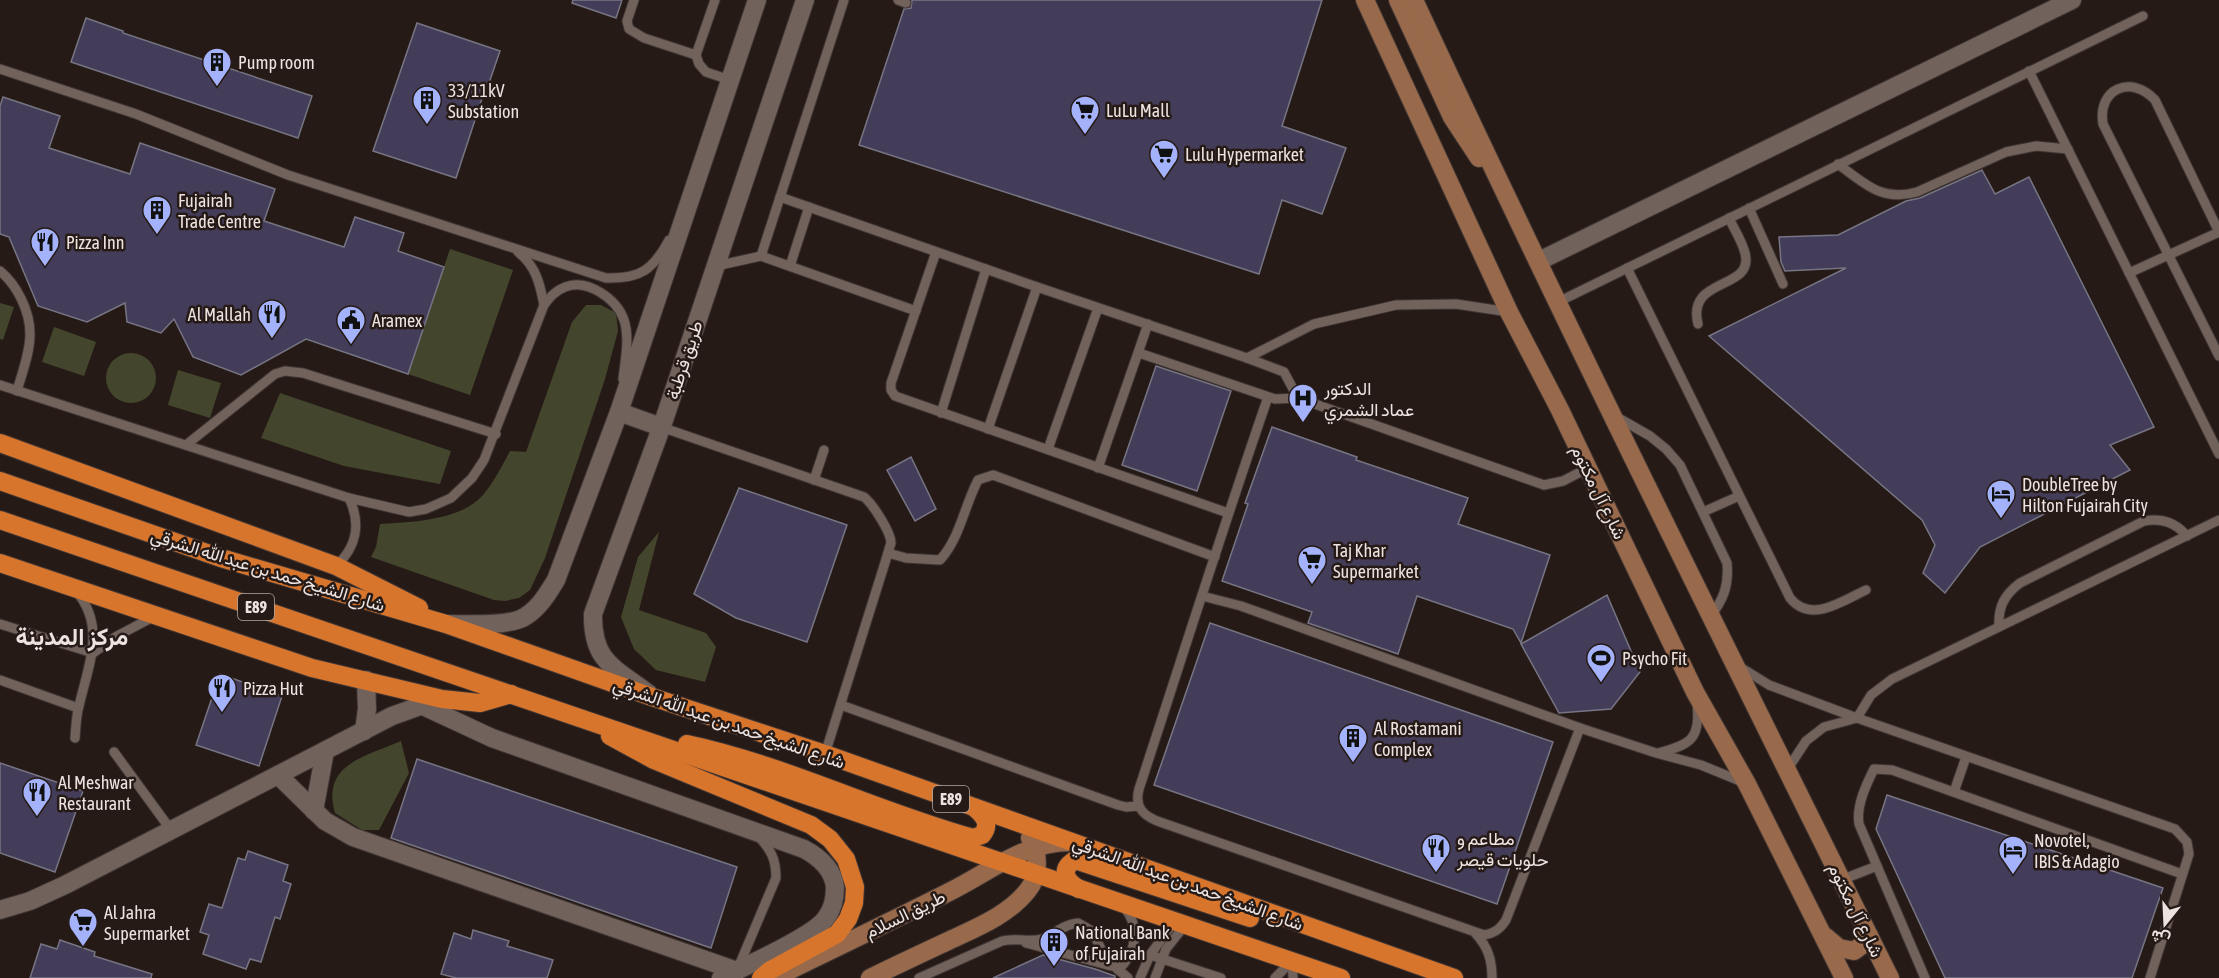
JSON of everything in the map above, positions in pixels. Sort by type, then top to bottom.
[{"type":"highway","points":[[0,443],[336,566],[446,624]]},
{"type":"highway","name":"شارع الشيخ حمد بن عبد الله الشرقي","points":[[0,481],[221,558],[446,624],[652,697],[825,754],[1454,978]]},
{"type":"highway","name":"شارع الشيخ حمد بن عبد الله الشرقي","points":[[0,520],[1180,923],[1292,970],[1341,978]]},
{"type":"highway","points":[[0,563],[312,668],[442,699],[480,703],[511,693]]},
{"type":"highway","points":[[569,713],[654,760],[811,825],[839,849],[846,859],[855,887],[854,903],[848,919],[837,934],[769,971],[761,978]]},
{"type":"highway","points":[[632,735],[723,751],[973,838],[982,835],[986,826],[986,819],[975,808]]},
{"type":"highway","points":[[1079,889],[1066,880],[1065,876],[1069,864],[1075,860],[1340,948],[1378,951]]},
{"type":"main road","name":"شارع آل مكتوم","points":[[1365,0],[1509,312],[1588,468],[1695,692],[1747,784],[1844,978]]},
{"type":"main road","points":[[1398,0],[1461,134],[1497,177]]},
{"type":"main road","name":"شارع آل مكتوم","points":[[1414,0],[1710,617],[1890,978]]},
{"type":"main road","points":[[870,978],[998,915],[1029,889],[1036,874],[1034,847],[1029,836],[1014,822]]},
{"type":"main road","name":"طريق السلام","points":[[774,978],[953,890],[1001,862],[1034,847],[1071,842]]},
{"type":"main road","points":[[1824,936],[1839,948],[1854,951],[1869,936]]},
{"type":"street","points":[[446,624],[509,622],[525,618],[545,598],[555,580],[620,408],[757,0]]},
{"type":"street","name":"طريق قرطبة","points":[[652,697],[605,661],[596,646],[593,614],[662,427],[805,0]]},
{"type":"street","points":[[1539,261],[2073,0]]},
{"type":"street","points":[[620,408],[662,427]]},
{"type":"street","points":[[364,731],[367,708],[366,680]]},
{"type":"street","points":[[0,910],[30,901],[65,885],[392,716],[442,699]]},
{"type":"street","points":[[278,775],[325,821],[353,837],[691,956],[729,974],[813,930],[826,919],[835,895],[834,883],[817,856],[804,849],[492,738],[421,705]]},
{"type":"street","points":[[314,811],[324,751]]},
{"type":"lane","points":[[634,0],[627,21],[629,29],[644,38],[696,55]]},
{"type":"lane","points":[[715,0],[696,55],[699,64],[706,72],[730,80]]},
{"type":"lane","points":[[761,256],[844,0]]},
{"type":"lane","points":[[1558,302],[2143,16]]},
{"type":"lane","points":[[0,69],[136,114],[288,176],[606,278],[628,279],[646,270],[660,257],[688,204]]},
{"type":"lane","points":[[2029,71],[2219,454]]},
{"type":"lane","points":[[2129,273],[2168,255],[2219,232],[2155,100],[2148,92],[2138,87],[2128,86],[2109,95],[2104,104],[2103,124],[2168,255],[2219,356]]},
{"type":"lane","points":[[1838,164],[1871,189],[1882,194],[1906,195],[2006,152],[2036,146],[2068,149]]},
{"type":"lane","points":[[780,197],[1284,372],[1299,398]]},
{"type":"lane","points":[[790,266],[809,207]]},
{"type":"lane","points":[[1749,208],[1783,284]]},
{"type":"lane","points":[[1698,324],[1696,313],[1700,299],[1740,273],[1745,261],[1745,254],[1729,218]]},
{"type":"lane","points":[[513,249],[525,257],[537,275],[544,305]]},
{"type":"lane","points":[[936,252],[891,383],[891,390],[896,396],[1228,513]]},
{"type":"lane","points":[[715,266],[761,256],[916,311]]},
{"type":"lane","points":[[1627,268],[1790,598],[1800,608],[1815,611],[1823,610],[1866,590]]},
{"type":"lane","points":[[941,413],[986,269]]},
{"type":"lane","points":[[0,271],[14,284],[27,316],[30,334],[28,352],[17,391]]},
{"type":"lane","points":[[0,385],[349,498],[410,512],[426,509],[451,498],[472,478],[484,460],[496,434],[544,305],[553,293],[567,286],[580,285],[612,300],[624,318],[627,333],[620,408]]},
{"type":"lane","points":[[988,429],[1036,287]]},
{"type":"lane","points":[[1247,358],[1314,324],[1396,305],[1456,304],[1509,312]]},
{"type":"lane","points":[[1048,449],[1098,308]]},
{"type":"lane","points":[[1098,468],[1148,324]]},
{"type":"lane","points":[[1138,353],[1275,399],[1299,398],[1544,485],[1563,481],[1588,468]]},
{"type":"lane","points":[[186,445],[268,380],[285,371],[303,373],[496,434]]},
{"type":"lane","points":[[1268,397],[1139,789],[1138,806],[1148,818],[1484,935],[1501,928],[1506,920],[1580,728]]},
{"type":"lane","points":[[1614,416],[1642,430],[1666,449],[1680,465],[1727,563],[1728,578],[1725,592],[1710,617]]},
{"type":"lane","points":[[662,427],[864,497],[869,501],[888,532],[891,541],[888,553],[825,754]]},
{"type":"lane","points":[[814,480],[824,450]]},
{"type":"lane","points":[[888,553],[906,558],[940,561],[951,548],[970,494],[978,480],[993,475],[1215,557]]},
{"type":"lane","points":[[1702,512],[1739,496]]},
{"type":"lane","points":[[336,566],[348,554],[355,537],[356,517],[349,498]]},
{"type":"lane","points":[[1999,627],[1998,614],[2002,602],[2020,583],[2144,521],[2163,520],[2181,528],[2187,536]]},
{"type":"lane","points":[[1787,770],[1806,741],[1824,727],[1857,718],[1871,696],[1892,679],[2219,520]]},
{"type":"lane","points":[[74,588],[85,603],[92,620],[93,653],[78,708],[75,738]]},
{"type":"lane","points":[[1202,596],[1241,606],[1580,728],[1701,765],[1747,784]]},
{"type":"lane","points":[[93,653],[130,628],[156,616]]},
{"type":"lane","points":[[0,624],[93,653]]},
{"type":"lane","points":[[1733,662],[1768,685],[1966,757],[2175,829],[2187,842],[2189,854],[2150,978]]},
{"type":"lane","points":[[0,680],[78,708]]},
{"type":"lane","points":[[1656,753],[1684,745],[1693,738],[1699,721],[1695,692]]},
{"type":"lane","points":[[840,705],[1118,805],[1138,806]]},
{"type":"lane","points":[[114,752],[171,830]]},
{"type":"lane","points":[[1954,792],[1966,757]]},
{"type":"lane","points":[[1925,978],[1859,824],[1858,814],[1874,770],[1892,770],[2182,874]]},
{"type":"lane","points":[[729,974],[776,878],[776,863],[772,851],[756,832]]},
{"type":"lane","points":[[1841,880],[1877,866]]},
{"type":"lane","points":[[1115,969],[1130,956],[1135,937],[1131,919],[1121,904]]},
{"type":"lane","points":[[1140,978],[1150,955],[1180,923]]},
{"type":"lane","points":[[1155,978],[1180,923]]},
{"type":"lane","points":[[919,978],[1010,939],[1041,939],[1068,925],[1083,924],[1092,931],[1103,955],[1115,969],[1128,978]]},
{"type":"lane","points":[[1475,933],[1489,953],[1492,978]]},
{"type":"lane","points":[[1010,939],[1115,969]]},
{"type":"lane","points":[[1150,955],[1221,978]]},
{"type":"lane","points":[[1275,978],[1292,970]]},
{"type":"green space","points":[[450,249],[513,270],[470,395],[408,374]]},
{"type":"green space","points":[[0,303],[14,307],[3,340],[0,339]]},
{"type":"green space","points":[[586,305],[601,305],[616,313],[618,331],[605,379],[545,558],[530,590],[519,598],[505,601],[494,600],[371,557],[376,547],[380,524],[434,518],[462,510],[483,495],[510,451],[526,452],[572,322]]},
{"type":"green space","points":[[54,327],[96,342],[84,376],[42,362]]},
{"type":"green space","points":[[126,353],[136,353],[149,360],[156,373],[156,383],[149,396],[136,403],[126,403],[117,399],[110,392],[106,383],[106,373],[110,364],[117,357]]},
{"type":"green space","points":[[178,370],[221,383],[210,418],[168,405]]},
{"type":"green space","points":[[280,393],[451,451],[440,484],[344,466],[261,438]]},
{"type":"green space","points":[[659,532],[639,610],[706,633],[716,647],[705,682],[656,670],[634,649],[621,617],[638,557]]},
{"type":"green space","points":[[401,741],[409,773],[379,830],[362,830],[335,813],[332,796],[334,783],[340,773],[361,758]]},
{"type":"building","points":[[573,0],[622,0],[616,18],[572,3]]},
{"type":"building","name":"LuLu Mall","points":[[912,0],[1322,0],[1282,126],[1346,148],[1322,214],[1282,200],[1259,274],[859,145],[904,9],[911,8]]},
{"type":"building","name":"Pump room","points":[[86,18],[123,31],[123,33],[312,96],[298,138],[71,62]]},
{"type":"building","name":"33/11kV Substation","points":[[417,23],[500,51],[489,83],[487,83],[456,178],[373,151]]},
{"type":"building","name":"Fujairah Trade Centre","points":[[3,97],[60,116],[49,148],[130,174],[140,143],[275,189],[264,221],[344,247],[355,217],[404,233],[398,251],[444,267],[408,374],[306,339],[241,375],[193,357],[174,319],[161,333],[127,322],[125,303],[87,322],[38,306],[9,237],[0,234],[0,106]]},
{"type":"building","points":[[1982,170],[1995,194],[2029,177],[2154,427],[2110,445],[2130,470],[1980,547],[1945,593],[1923,573],[1935,545],[1922,520],[1709,336],[1846,268],[1785,271],[1781,262],[1779,237],[1838,235],[1906,201],[1920,198]]},
{"type":"building","points":[[1156,366],[1231,391],[1197,491],[1122,465]]},
{"type":"building","points":[[1272,427],[1357,457],[1356,460],[1468,498],[1458,524],[1550,555],[1521,643],[1513,629],[1417,596],[1398,654],[1308,623],[1312,612],[1222,581],[1248,504],[1245,503]]},
{"type":"building","points":[[911,457],[936,509],[915,521],[887,470]]},
{"type":"building","points":[[739,488],[847,525],[807,642],[736,618],[694,594]]},
{"type":"building","points":[[1607,595],[1640,672],[1611,709],[1559,713],[1521,644]]},
{"type":"building","name":"Al Rostamani Complex","points":[[1210,623],[1553,742],[1497,904],[1154,785]]},
{"type":"building","points":[[220,674],[282,696],[259,766],[196,745]]},
{"type":"building","points":[[417,759],[737,867],[711,948],[391,838]]},
{"type":"building","name":"Al Meshwar Restaurant","points":[[0,763],[83,791],[55,872],[0,853]]},
{"type":"building","name":"Novotel, IBIS & Adagio","points":[[1887,795],[2163,888],[2132,978],[1945,978],[1876,829]]},
{"type":"building","points":[[248,851],[288,865],[283,881],[291,884],[280,919],[275,917],[261,962],[250,959],[246,969],[203,954],[209,935],[200,932],[209,904],[222,908],[238,858],[245,860]]},
{"type":"building","points":[[473,930],[509,941],[507,946],[553,960],[547,978],[456,978],[441,974],[454,933],[471,939]]},
{"type":"building","points":[[60,940],[95,952],[94,956],[152,974],[151,978],[30,978],[41,944],[57,949]]},
{"type":"building","name":"National Bank of Fujairah","points":[[1043,955],[1095,969],[1115,976],[1115,978],[993,978]]},
{"type":"place","name":"Pump room","points":[[217,88]]},
{"type":"place","name":"33/11kV Substation","points":[[427,126]]},
{"type":"place","name":"LuLu Mall","points":[[1085,136]]},
{"type":"place","name":"Lulu Hypermarket","points":[[1164,180]]},
{"type":"place","name":"Fujairah Trade Centre","points":[[157,236]]},
{"type":"place","name":"Pizza Inn","points":[[45,268]]},
{"type":"place","name":"Al Mallah","points":[[272,340]]},
{"type":"place","name":"Aramex","points":[[351,346]]},
{"type":"place","name":"الدكتور عماد الشمري","points":[[1303,424]]},
{"type":"place","name":"DoubleTree by Hilton Fujairah City","points":[[2001,520]]},
{"type":"place","name":"Taj Khar Supermarket","points":[[1312,586]]},
{"type":"place","name":"Psycho Fit","points":[[1601,684]]},
{"type":"place","name":"Pizza Hut","points":[[222,714]]},
{"type":"place","name":"Al Rostamani Complex","points":[[1353,764]]},
{"type":"place","name":"Al Meshwar Restaurant","points":[[37,818]]},
{"type":"place","name":"مطاعم و حلويات قيصر","points":[[1436,874]]},
{"type":"place","name":"Novotel, IBIS & Adagio","points":[[2013,876]]},
{"type":"place","name":"Al Jahra Supermarket","points":[[83,948]]},
{"type":"place","name":"National Bank of Fujairah","points":[[1054,968]]},
{"type":"district","name":"مركز المدينة","points":[[72,636]]}]
